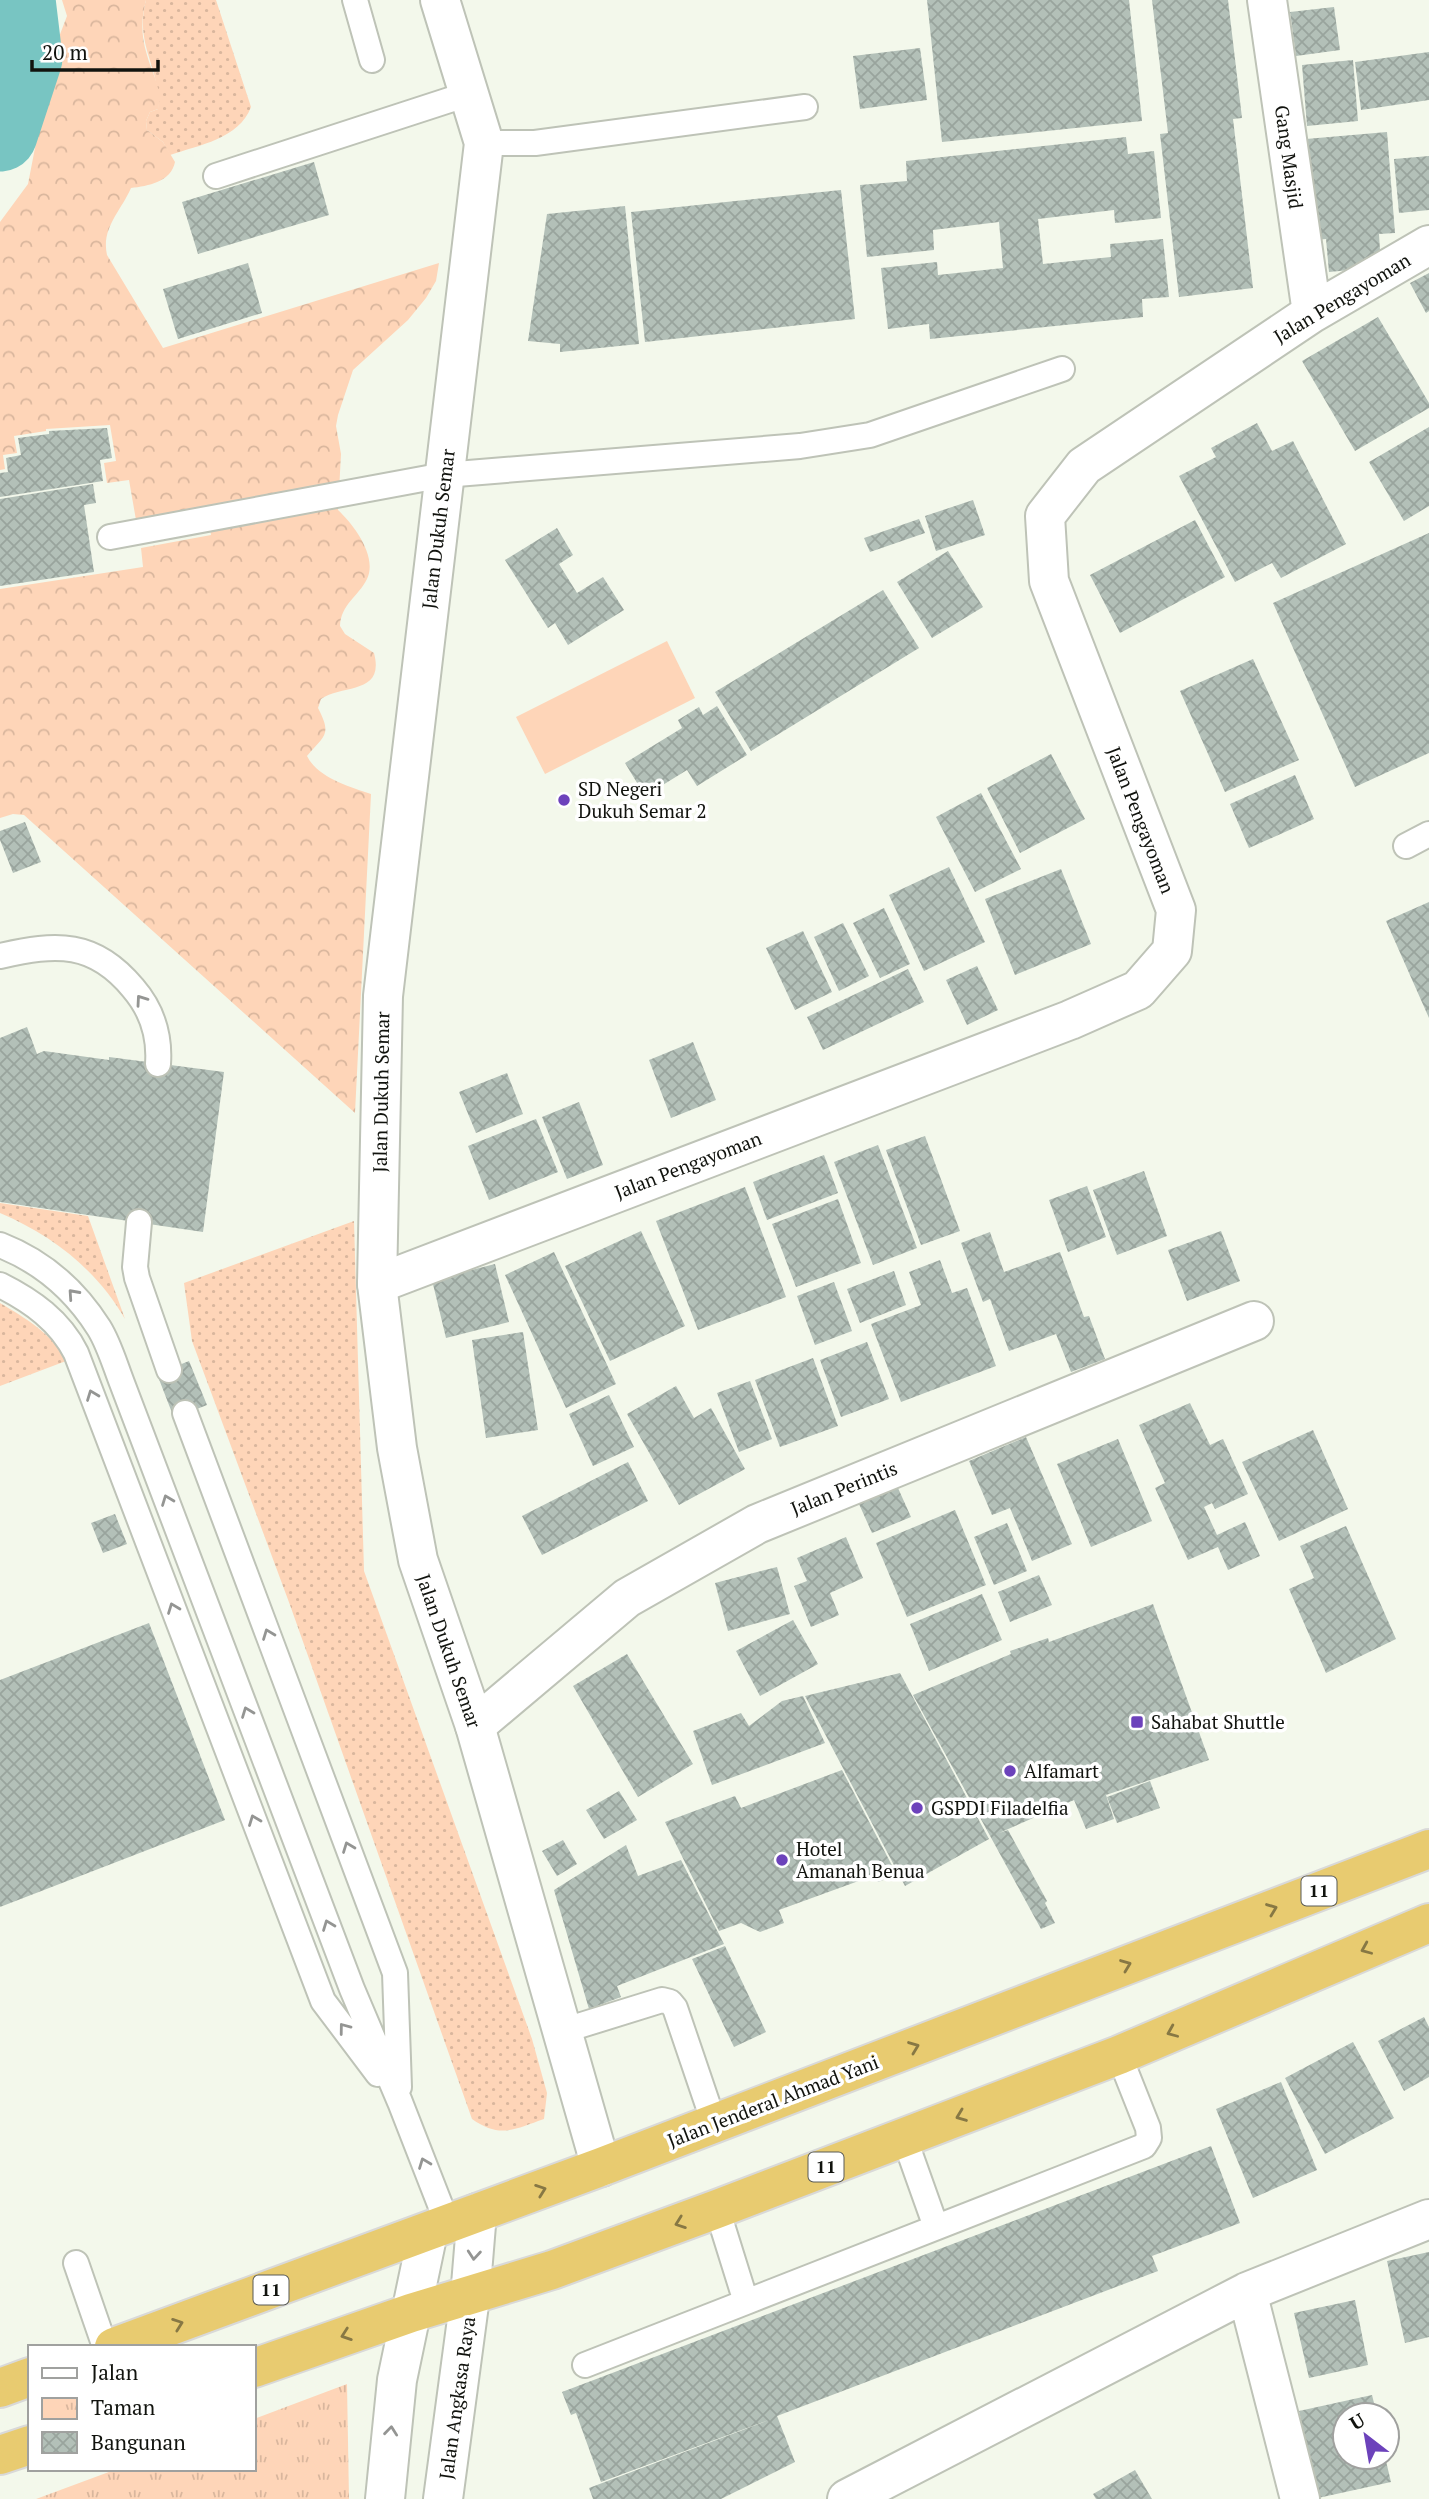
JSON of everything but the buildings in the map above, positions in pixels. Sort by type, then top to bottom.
[{"type":"highway","name":"Jalan Jenderal Ahmad Yani","points":[[119,2345],[601,2167],[1429,1849]]},
{"type":"highway","name":"11","points":[[256,2367],[411,2313],[552,2270],[717,2210],[1118,2055],[1429,1923]]},
{"type":"highway","points":[[0,2388],[28,2378]]},
{"type":"highway","points":[[0,2455],[28,2446]]},
{"type":"street","name":"Jalan Dukuh Semar","points":[[440,0],[471,93],[484,143],[383,996],[377,1284],[397,1448],[418,1560],[475,1726],[601,2167]]},
{"type":"street","name":"Gang Masjid","points":[[1267,0],[1312,313]]},
{"type":"street","name":"Jalan Pengayoman","points":[[377,1284],[1070,1020],[1138,990],[1172,951],[1176,910],[1049,581],[1045,516],[1084,466],[1312,313],[1429,245]]},
{"type":"street","name":"Jalan Perintis","points":[[475,1726],[627,1598],[757,1524],[1254,1321]]},
{"type":"street","points":[[847,2499],[1247,2292],[1429,2218]]},
{"type":"street","name":"Jalan Angkasa Raya","points":[[443,2499],[470,2297],[451,2223]]},
{"type":"street","points":[[385,2499],[397,2380],[411,2313],[451,2223]]},
{"type":"street","points":[[1247,2292],[1300,2499]]},
{"type":"lane","points":[[355,0],[372,60]]},
{"type":"lane","points":[[216,176],[471,93]]},
{"type":"lane","points":[[484,143],[535,143],[805,107]]},
{"type":"lane","points":[[110,537],[444,475],[800,446],[870,435],[1062,369]]},
{"type":"lane","points":[[1406,845],[1429,834]]},
{"type":"lane","points":[[0,956],[55,948],[102,959],[121,973],[148,1008],[154,1025],[158,1064]]},
{"type":"lane","points":[[139,1222],[135,1255],[137,1278],[169,1370]]},
{"type":"lane","points":[[0,1245],[29,1258],[56,1277],[71,1290],[100,1329],[352,1989],[451,2223]]},
{"type":"lane","points":[[0,1286],[42,1311],[57,1323],[69,1339],[323,2001],[400,2102]]},
{"type":"lane","points":[[185,1413],[395,1973],[400,2102]]},
{"type":"lane","points":[[562,2031],[662,2000],[670,2002],[675,2008],[714,2123]]},
{"type":"lane","points":[[586,2365],[1144,2146],[1149,2138],[1148,2129],[1118,2055]]},
{"type":"lane","points":[[904,2137],[936,2227]]},
{"type":"lane","points":[[717,2210],[746,2302]]},
{"type":"lane","points":[[76,2263],[104,2345]]},
{"type":"green space","points":[[62,0],[146,0],[144,41],[158,88],[159,102],[158,109],[150,112],[146,121],[147,130],[163,142],[175,162],[173,169],[164,178],[131,188],[109,228],[106,245],[107,255],[163,348],[439,263],[436,281],[426,298],[408,320],[353,370],[336,426],[341,454],[338,510],[362,541],[367,551],[370,570],[367,579],[343,612],[340,626],[345,634],[374,653],[376,666],[368,682],[321,699],[318,708],[325,730],[307,756],[312,764],[327,776],[371,794],[355,1113],[24,815],[13,814],[0,818],[0,589],[143,567],[141,548],[211,535],[207,509],[136,520],[129,480],[107,483],[104,463],[116,461],[110,425],[46,429],[14,436],[17,453],[3,455],[5,469],[0,470],[0,222],[28,184],[54,50],[67,16]]},
{"type":"green space","points":[[146,0],[216,0],[251,107],[245,118],[228,134],[170,155],[163,142],[147,130],[146,121],[150,112],[158,109],[158,94],[143,31]]},
{"type":"green space","points":[[667,641],[695,698],[545,774],[516,717]]},
{"type":"green space","points":[[0,1203],[88,1216],[125,1319],[101,1285],[72,1256],[38,1232],[0,1213]]},
{"type":"green space","points":[[354,1221],[364,1571],[532,2039],[547,2093],[544,2119],[508,2130],[491,2129],[472,2119],[290,1605],[192,1341],[184,1283]]},
{"type":"green space","points":[[0,1303],[46,1335],[66,1361],[0,1386]]},
{"type":"green space","points":[[347,2384],[349,2499],[36,2499],[112,2471],[256,2471],[256,2418]]},
{"type":"waterway","points":[[0,134],[25,58],[18,0]]},
{"type":"place","name":"SD Negeri Dukuh Semar 2","points":[[564,800]]},
{"type":"place","name":"Sahabat Shuttle","points":[[1137,1722]]},
{"type":"place","name":"Alfamart","points":[[1010,1771]]},
{"type":"place","name":"GSPDI Filadelfia","points":[[917,1808]]},
{"type":"place","name":"Hotel Amanah Benua","points":[[782,1860]]}]
